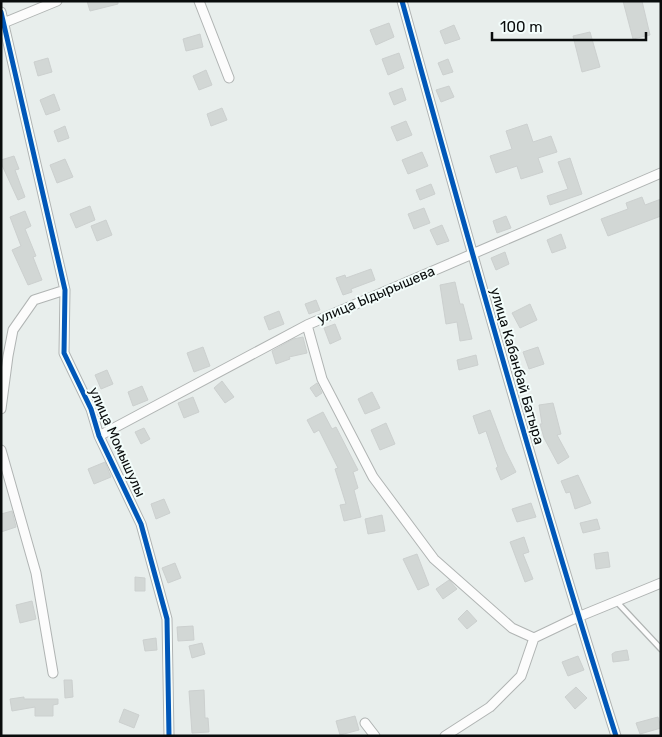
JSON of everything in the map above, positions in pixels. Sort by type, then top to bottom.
[{"type":"street","points":[[3,24],[57,1]]},
{"type":"street","points":[[199,1],[229,78]]},
{"type":"street","name":"улица Кабанбай Батыра","points":[[402,1],[472,254],[578,617],[616,736]]},
{"type":"street","name":"улица Момышулы","points":[[1,12],[65,290],[64,353],[91,408],[100,436],[141,524],[167,619],[169,736]]},
{"type":"street","name":"улица Ыдырышева","points":[[100,436],[307,325],[661,173]]},
{"type":"street","points":[[1,408],[8,356],[14,330],[34,300],[65,290]]},
{"type":"street","points":[[307,325],[322,379],[373,477],[434,559],[512,628],[534,638]]},
{"type":"street","points":[[1,450],[36,573],[53,673]]},
{"type":"street","points":[[445,736],[490,706],[521,676],[534,638],[578,617],[661,583]]},
{"type":"street","points":[[365,723],[374,736]]},
{"type":"lane","points":[[616,601],[661,649]]},
{"type":"building","points":[[87,1],[118,1],[118,4],[90,11]]},
{"type":"building","points":[[623,1],[642,1],[650,35],[633,39]]},
{"type":"building","points":[[389,23],[394,37],[376,45],[370,30]]},
{"type":"building","points":[[454,25],[460,39],[445,44],[440,31]]},
{"type":"building","points":[[590,32],[600,67],[582,72],[573,36]]},
{"type":"building","points":[[200,34],[203,47],[186,51],[183,39]]},
{"type":"building","points":[[399,53],[404,68],[388,75],[382,59]]},
{"type":"building","points":[[48,58],[52,72],[38,76],[34,62]]},
{"type":"building","points":[[448,59],[453,72],[443,75],[438,63]]},
{"type":"building","points":[[206,70],[212,85],[199,90],[193,76]]},
{"type":"building","points":[[449,86],[454,97],[441,102],[436,90]]},
{"type":"building","points":[[402,88],[406,100],[394,105],[389,93]]},
{"type":"building","points":[[54,94],[60,110],[46,115],[40,100]]},
{"type":"building","points":[[222,108],[227,120],[211,126],[207,114]]},
{"type":"building","points":[[406,121],[412,135],[397,141],[391,127]]},
{"type":"building","points":[[527,124],[533,142],[551,136],[557,152],[538,158],[543,172],[521,179],[517,166],[496,173],[490,156],[512,149],[506,131]]},
{"type":"building","points":[[65,126],[69,138],[58,142],[54,131]]},
{"type":"building","points":[[422,152],[428,166],[408,174],[402,160]]},
{"type":"building","points":[[14,156],[19,169],[15,170],[25,197],[18,200],[1,163],[1,160]]},
{"type":"building","points":[[570,158],[582,194],[550,205],[547,196],[568,189],[558,162]]},
{"type":"building","points":[[65,159],[73,177],[57,183],[50,165]]},
{"type":"building","points":[[431,184],[435,194],[420,200],[416,190]]},
{"type":"building","points":[[642,197],[645,205],[661,199],[661,216],[608,236],[601,219],[628,209],[626,203]]},
{"type":"building","points":[[90,206],[95,220],[76,228],[70,214]]},
{"type":"building","points":[[424,208],[430,223],[414,229],[408,214]]},
{"type":"building","points":[[25,211],[31,226],[25,229],[36,256],[33,257],[42,280],[28,285],[12,250],[21,246],[10,217]]},
{"type":"building","points":[[506,216],[511,228],[497,233],[493,221]]},
{"type":"building","points":[[106,220],[112,235],[97,241],[91,226]]},
{"type":"building","points":[[442,225],[449,241],[437,245],[430,230]]},
{"type":"building","points":[[561,234],[566,248],[552,253],[547,240]]},
{"type":"building","points":[[505,252],[509,264],[496,270],[491,258]]},
{"type":"building","points":[[371,269],[375,280],[351,289],[352,292],[343,295],[336,278],[345,275],[346,278]]},
{"type":"building","points":[[455,282],[472,339],[460,341],[457,322],[446,324],[440,285]]},
{"type":"building","points":[[316,300],[320,310],[309,314],[305,304]]},
{"type":"building","points":[[530,304],[537,320],[520,328],[512,313]]},
{"type":"building","points":[[279,311],[284,324],[269,330],[264,317]]},
{"type":"building","points":[[335,324],[341,339],[330,344],[324,328]]},
{"type":"building","points":[[303,337],[307,353],[289,357],[290,359],[276,364],[272,351],[293,339]]},
{"type":"building","points":[[203,347],[210,366],[194,372],[187,353]]},
{"type":"building","points":[[538,347],[544,364],[529,369],[523,352]]},
{"type":"building","points":[[476,355],[478,365],[459,370],[457,360]]},
{"type":"building","points":[[107,370],[113,384],[101,389],[95,375]]},
{"type":"building","points":[[222,381],[234,397],[225,403],[214,388]]},
{"type":"building","points":[[317,383],[322,393],[316,397],[310,388]]},
{"type":"building","points":[[142,386],[148,400],[133,406],[128,392]]},
{"type":"building","points":[[372,392],[380,408],[365,414],[358,399]]},
{"type":"building","points":[[193,397],[199,412],[184,418],[178,403]]},
{"type":"building","points":[[553,403],[561,434],[557,435],[569,457],[558,464],[544,438],[540,424],[542,424],[539,405]]},
{"type":"building","points":[[490,410],[505,450],[516,472],[501,480],[486,431],[479,434],[473,416]]},
{"type":"building","points":[[323,412],[332,429],[336,427],[358,470],[353,472],[358,488],[354,490],[361,517],[344,521],[340,505],[346,504],[335,469],[338,468],[319,430],[314,433],[307,420]]},
{"type":"building","points":[[386,423],[395,444],[380,450],[371,430]]},
{"type":"building","points":[[144,428],[150,439],[141,444],[135,432]]},
{"type":"building","points":[[105,462],[111,477],[94,484],[88,469]]},
{"type":"building","points":[[578,475],[591,503],[575,509],[570,492],[566,493],[561,481]]},
{"type":"building","points":[[164,499],[170,513],[156,519],[151,504]]},
{"type":"building","points":[[531,503],[536,517],[517,522],[512,509]]},
{"type":"building","points":[[12,511],[16,527],[1,532],[1,514]]},
{"type":"building","points":[[382,515],[385,531],[368,534],[365,519]]},
{"type":"building","points":[[597,519],[600,529],[583,533],[580,523]]},
{"type":"building","points":[[524,537],[529,552],[523,554],[533,579],[525,582],[510,542]]},
{"type":"building","points":[[608,552],[610,567],[596,569],[594,554]]},
{"type":"building","points":[[417,554],[429,585],[418,590],[403,559]]},
{"type":"building","points":[[175,563],[181,578],[168,583],[162,568]]},
{"type":"building","points":[[135,577],[145,578],[145,591],[135,591]]},
{"type":"building","points":[[449,580],[457,589],[443,599],[436,589]]},
{"type":"building","points":[[32,601],[36,619],[20,623],[16,605]]},
{"type":"building","points":[[467,610],[477,621],[467,629],[458,619]]},
{"type":"building","points":[[193,626],[194,640],[178,641],[177,627]]},
{"type":"building","points":[[156,638],[157,650],[145,651],[143,640]]},
{"type":"building","points":[[202,643],[205,654],[192,658],[189,646]]},
{"type":"building","points":[[627,650],[629,660],[613,662],[612,654]]},
{"type":"building","points":[[578,656],[584,670],[568,676],[562,662]]},
{"type":"building","points":[[64,680],[72,680],[73,697],[65,698]]},
{"type":"building","points":[[576,687],[587,698],[575,709],[565,697]]},
{"type":"building","points":[[204,690],[205,718],[208,718],[209,732],[192,733],[189,691]]},
{"type":"building","points":[[24,697],[24,699],[58,699],[58,704],[53,705],[53,716],[35,716],[35,707],[12,711],[10,699]]},
{"type":"building","points":[[124,709],[139,715],[134,728],[119,722]]},
{"type":"building","points":[[355,716],[359,730],[340,735],[336,721]]},
{"type":"building","points":[[658,717],[661,728],[640,734],[636,723]]},
{"type":"cycle path","points":[[402,1],[506,370],[616,736]]},
{"type":"cycle path","points":[[1,12],[65,290],[64,353],[91,409],[99,436],[141,524],[167,619],[169,736]]}]
